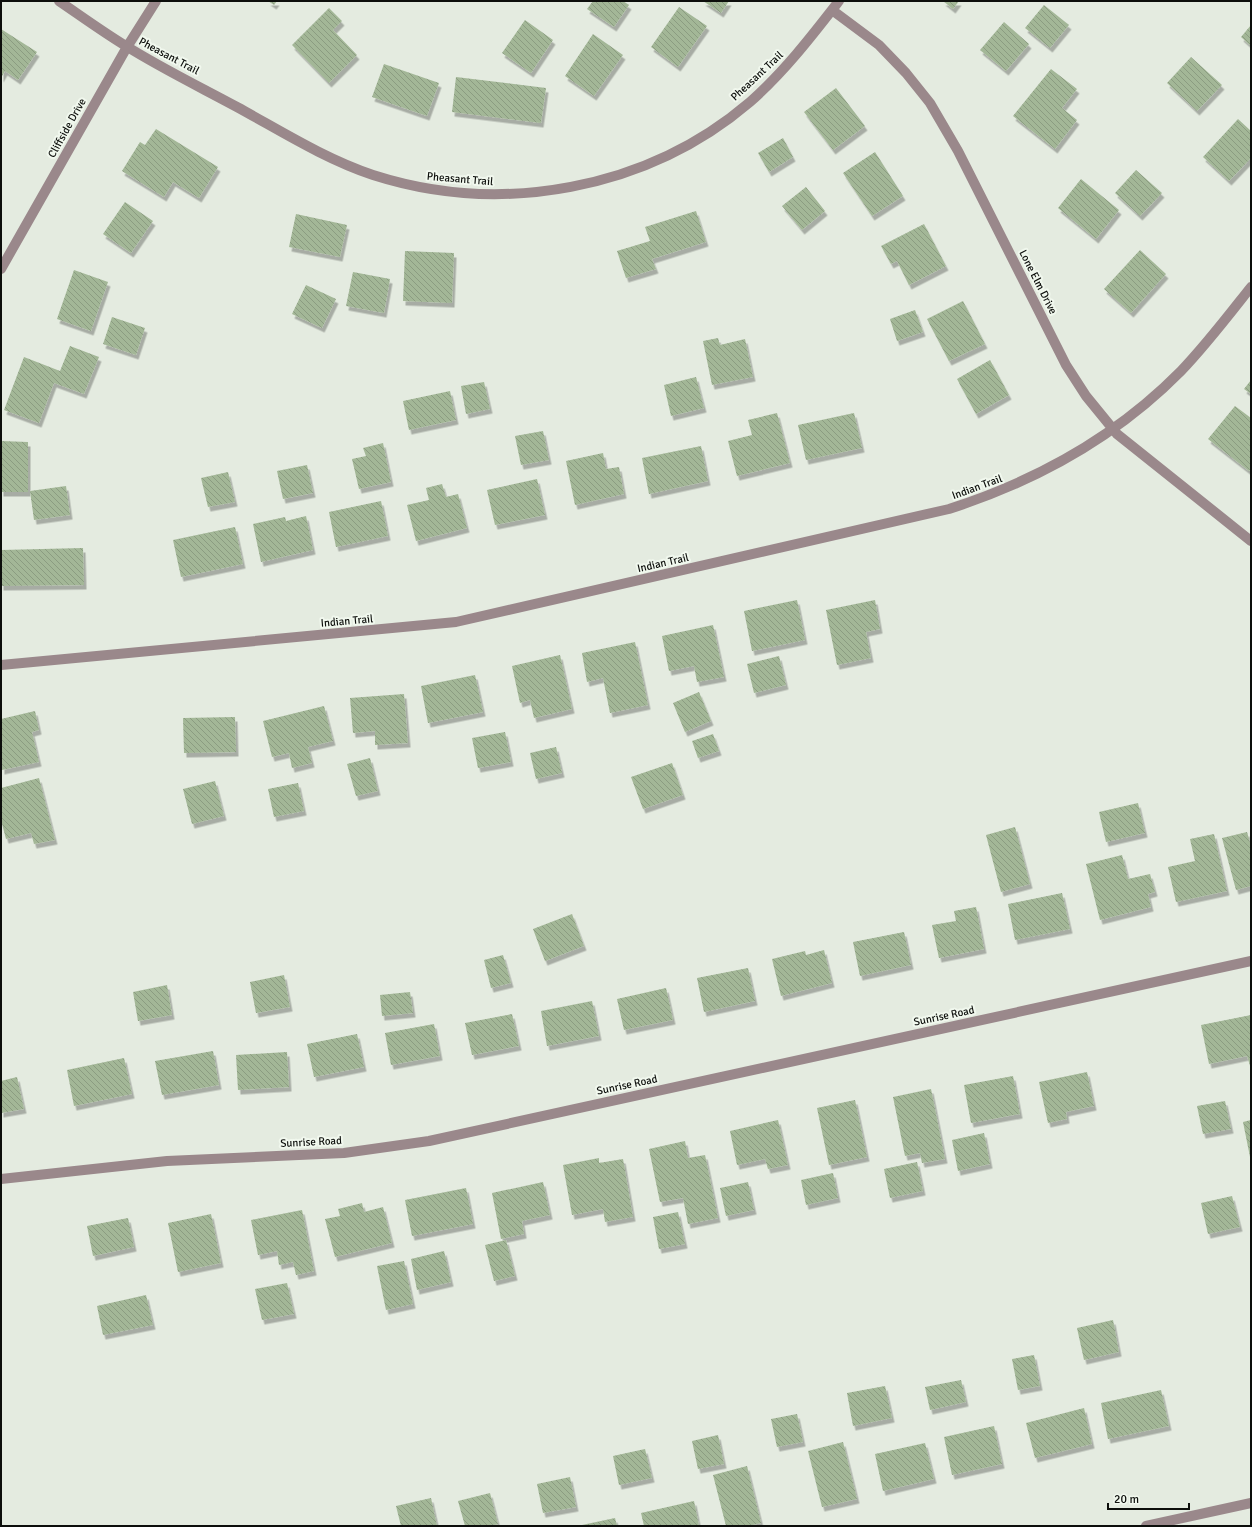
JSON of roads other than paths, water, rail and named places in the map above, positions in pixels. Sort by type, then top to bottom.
[{"type":"street","name":"Pheasant Trail","points":[[59,1],[127,47],[330,157],[372,174],[424,188],[470,194],[516,194],[562,190],[614,177],[657,161],[704,135],[748,104],[796,55],[839,1]]},
{"type":"street","name":"Cliffside Drive","points":[[1,269],[127,47],[156,1]]},
{"type":"street","name":"Lone Elm Drive","points":[[832,10],[879,45],[906,73],[930,103],[958,151],[1066,365],[1086,396],[1114,428],[1117,434],[1251,541]]},
{"type":"street","name":"Indian Trail","points":[[1,665],[456,622],[949,509],[983,498],[1049,469],[1114,428],[1150,400],[1180,372],[1212,336],[1251,287]]},
{"type":"street","name":"Sunrise Road","points":[[1,1179],[167,1161],[344,1153],[429,1141],[1251,961]]},
{"type":"street","points":[[1146,1526],[1251,1503]]}]
